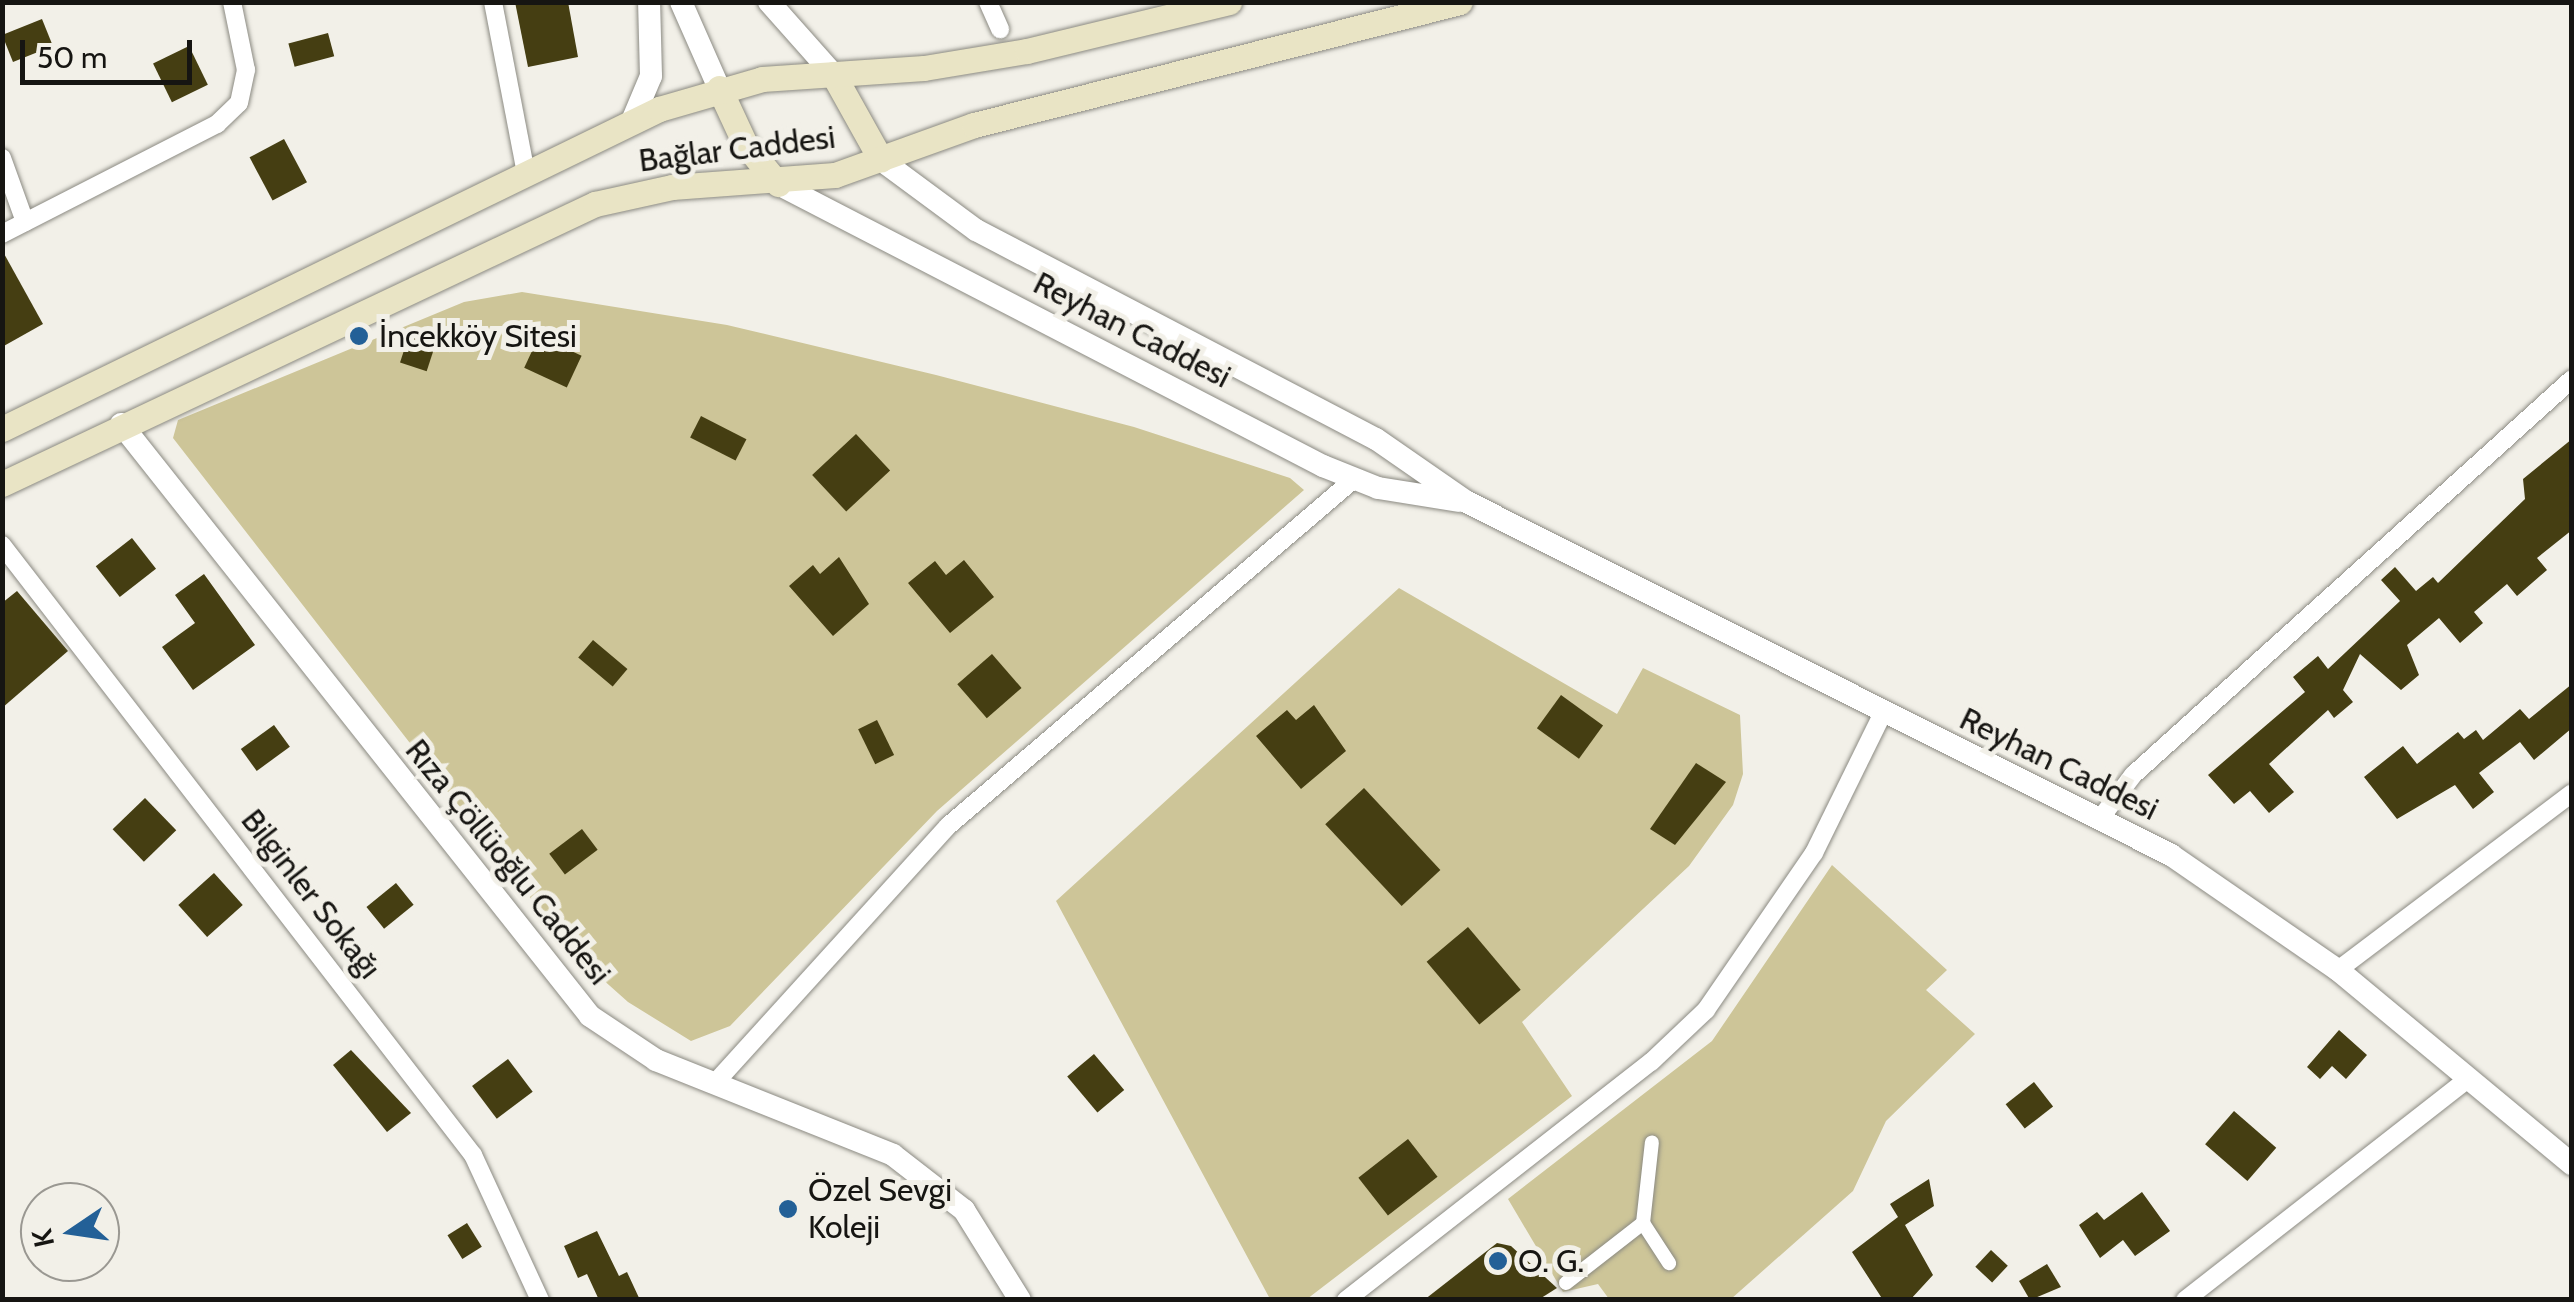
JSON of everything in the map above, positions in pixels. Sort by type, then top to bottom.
[{"type":"main road","name":"Bağlar Caddesi","points":[[2,429],[525,168],[632,120],[720,88],[1027,51],[1230,2]]},
{"type":"main road","name":"Bağlar Caddesi","points":[[2,484],[122,424],[595,204],[672,186],[778,184],[881,160],[974,124],[1460,2]]},
{"type":"main road","points":[[833,74],[881,160]]},
{"type":"main road","points":[[720,88],[745,144],[778,184]]},
{"type":"street","points":[[2,234],[217,124],[239,103],[246,70],[232,2]]},
{"type":"street","points":[[493,2],[525,168]]},
{"type":"street","points":[[632,120],[651,76],[649,2]]},
{"type":"street","points":[[681,2],[720,88]]},
{"type":"street","points":[[769,2],[833,74]]},
{"type":"street","points":[[988,2],[1000,29]]},
{"type":"street","points":[[2,158],[26,222]]},
{"type":"street","name":"Reyhan Caddesi","points":[[881,160],[976,230],[1376,439],[1467,502],[2100,819],[2217,883],[2338,970],[2572,1164]]},
{"type":"street","name":"Reyhan Caddesi","points":[[778,184],[1352,480],[1467,502]]},
{"type":"street","points":[[2100,819],[2133,775],[2572,379]]},
{"type":"street","name":"Rıza Çöllüoğlu Caddesi","points":[[122,424],[555,980],[620,1040],[715,1083],[860,1137],[931,1181],[992,1246],[1020,1300]]},
{"type":"street","points":[[715,1083],[948,826],[1352,480]]},
{"type":"street","name":"Bilginler Sokağı","points":[[2,545],[462,1138],[540,1300]]},
{"type":"street","points":[[1346,1300],[1651,1062],[1706,1010],[1814,853],[1883,713]]},
{"type":"street","points":[[2338,970],[2572,794]]},
{"type":"street","points":[[2185,1300],[2468,1079]]},
{"type":"street","points":[[1652,1142],[1643,1223],[1669,1263]]},
{"type":"street","points":[[1566,1284],[1643,1223]]},
{"type":"shaded area","points":[[522,292],[727,325],[936,375],[1134,427],[1290,478],[1304,490],[937,811],[730,1026],[691,1041],[628,1002],[573,953],[173,438],[178,420],[464,302]]},
{"type":"shaded area","points":[[1399,588],[1617,714],[1643,668],[1740,715],[1743,774],[1733,805],[1689,866],[1522,1022],[1572,1096],[1307,1299],[1270,1299],[1056,901]]},
{"type":"shaded area","points":[[1832,865],[1947,970],[1926,990],[1975,1034],[1886,1121],[1853,1191],[1731,1299],[1609,1299],[1598,1284],[1563,1292],[1508,1199],[1712,1041]]},
{"type":"building","points":[[515,2],[568,2],[578,57],[528,67]]},
{"type":"building","points":[[42,19],[53,46],[13,62],[2,35]]},
{"type":"building","points":[[328,33],[334,56],[295,67],[288,44]]},
{"type":"building","points":[[189,46],[208,85],[172,102],[153,64]]},
{"type":"building","points":[[284,139],[307,182],[273,201],[250,157]]},
{"type":"building","points":[[2,250],[43,324],[2,347]]},
{"type":"building","points":[[409,335],[436,344],[427,371],[400,363]]},
{"type":"building","points":[[539,336],[582,356],[567,388],[524,368]]},
{"type":"building","points":[[701,416],[746,439],[736,461],[690,437]]},
{"type":"building","points":[[856,434],[890,471],[846,511],[812,475]]},
{"type":"building","points":[[2572,439],[2572,530],[2537,558],[2547,570],[2517,596],[2507,584],[2474,612],[2483,623],[2460,643],[2439,618],[2407,645],[2419,675],[2401,690],[2360,654],[2343,690],[2353,702],[2334,718],[2328,710],[2269,764],[2294,792],[2269,813],[2250,791],[2234,804],[2208,775],[2305,692],[2293,677],[2318,656],[2328,669],[2400,601],[2381,580],[2395,567],[2416,591],[2433,577],[2438,583],[2525,499],[2523,479]]},
{"type":"building","points":[[132,538],[156,569],[120,597],[96,566]]},
{"type":"building","points":[[839,557],[869,604],[833,636],[789,586],[813,565],[820,574]]},
{"type":"building","points":[[964,560],[994,597],[950,633],[908,583],[935,561],[946,575]]},
{"type":"building","points":[[204,574],[255,645],[193,690],[162,647],[195,623],[175,595]]},
{"type":"building","points":[[17,591],[68,651],[2,708],[2,603]]},
{"type":"building","points":[[593,640],[627,669],[613,687],[578,658]]},
{"type":"building","points":[[992,654],[1022,688],[987,718],[957,684]]},
{"type":"building","points":[[2572,684],[2572,728],[2534,760],[2520,742],[2479,773],[2494,792],[2473,809],[2455,785],[2397,819],[2364,777],[2403,746],[2417,764],[2458,732],[2464,739],[2476,730],[2483,740],[2520,709],[2529,719]]},
{"type":"building","points":[[1561,695],[1603,726],[1579,759],[1537,728]]},
{"type":"building","points":[[1314,705],[1346,751],[1301,789],[1256,736],[1287,710],[1296,720]]},
{"type":"building","points":[[877,720],[894,755],[875,764],[858,729]]},
{"type":"building","points":[[274,725],[290,747],[257,771],[241,749]]},
{"type":"building","points":[[1696,763],[1726,782],[1675,845],[1650,829]]},
{"type":"building","points":[[1364,788],[1440,870],[1402,906],[1325,824]]},
{"type":"building","points":[[145,798],[176,830],[144,862],[113,829]]},
{"type":"building","points":[[582,829],[598,850],[565,874],[549,854]]},
{"type":"building","points":[[214,873],[243,905],[207,937],[178,905]]},
{"type":"building","points":[[396,883],[414,905],[384,929],[366,907]]},
{"type":"building","points":[[1468,927],[1521,990],[1479,1025],[1427,962]]},
{"type":"building","points":[[2339,1030],[2367,1055],[2346,1079],[2332,1066],[2320,1079],[2307,1067]]},
{"type":"building","points":[[351,1050],[411,1113],[387,1132],[333,1065]]},
{"type":"building","points":[[1094,1054],[1124,1090],[1097,1113],[1067,1076]]},
{"type":"building","points":[[508,1059],[533,1092],[497,1119],[472,1086]]},
{"type":"building","points":[[2034,1082],[2053,1106],[2025,1129],[2006,1104]]},
{"type":"building","points":[[2234,1111],[2276,1148],[2247,1181],[2205,1144]]},
{"type":"building","points":[[1408,1139],[1438,1177],[1388,1216],[1358,1178]]},
{"type":"building","points":[[1929,1179],[1934,1206],[1905,1225],[1933,1275],[1910,1300],[1883,1300],[1852,1252],[1898,1217],[1890,1204]]},
{"type":"building","points":[[2142,1192],[2170,1231],[2135,1256],[2123,1240],[2100,1258],[2079,1225],[2097,1212],[2104,1220]]},
{"type":"building","points":[[467,1223],[482,1247],[462,1259],[447,1235]]},
{"type":"building","points":[[597,1231],[619,1276],[627,1272],[640,1300],[599,1300],[587,1274],[578,1278],[564,1246]]},
{"type":"building","name":"O. G.","points":[[1497,1243],[1511,1246],[1557,1288],[1538,1300],[1424,1300]]},
{"type":"building","points":[[1991,1250],[2008,1266],[1992,1283],[1975,1267]]},
{"type":"building","points":[[2047,1264],[2061,1287],[2030,1300],[2019,1281]]},
{"type":"place","name":"İncekköy Sitesi","points":[[359,336]]},
{"type":"place","name":"Özel Sevgi Koleji","points":[[788,1209]]},
{"type":"place","name":"O. G.","points":[[1498,1261]]}]
